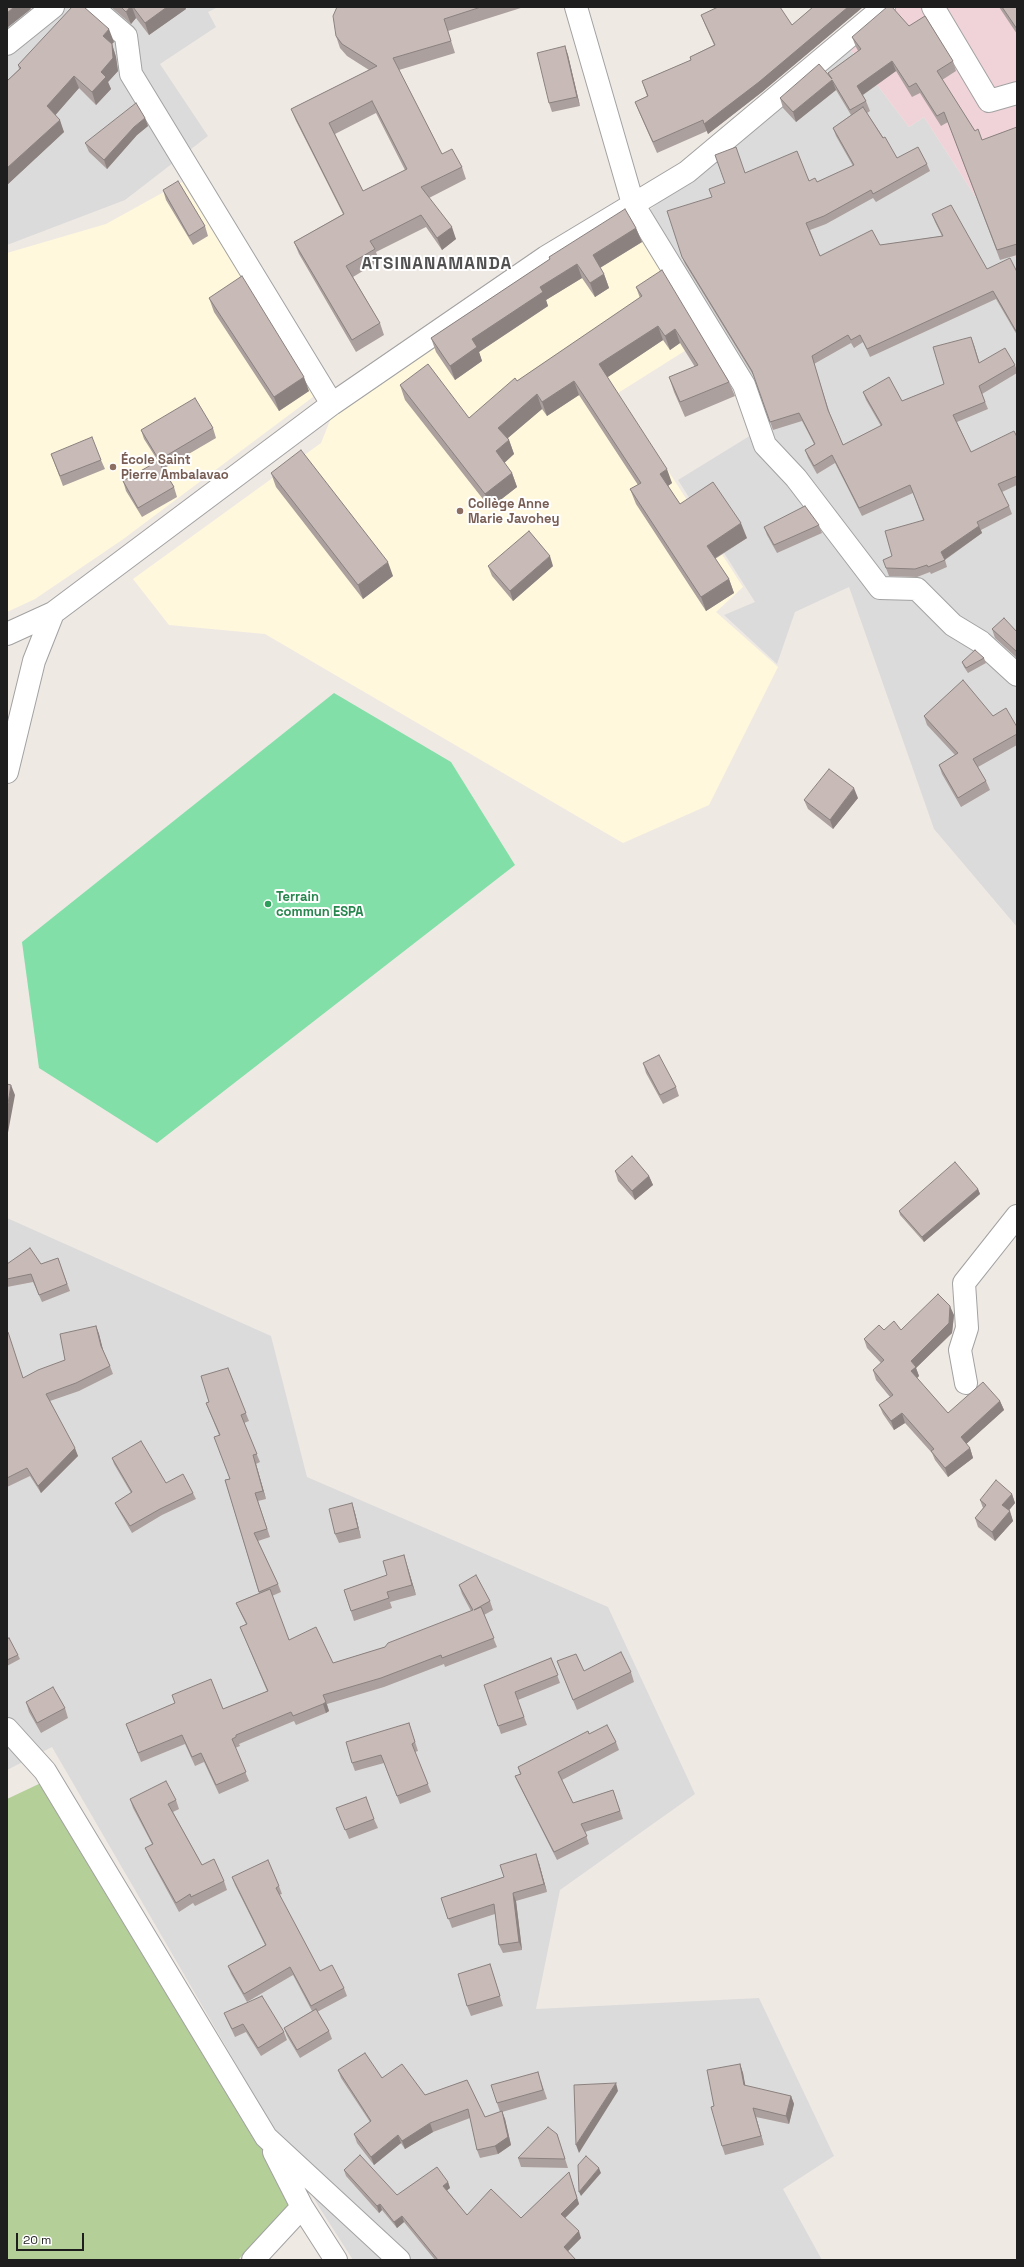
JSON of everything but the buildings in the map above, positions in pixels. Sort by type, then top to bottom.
[{"type":"street","points":[[7,44],[53,7]]},
{"type":"street","points":[[92,7],[126,36],[131,74],[332,404]]},
{"type":"street","points":[[576,7],[633,204],[744,385],[765,445],[796,478],[880,588],[917,589],[953,624],[981,642],[1017,675]]},
{"type":"street","points":[[7,634],[53,613],[332,404],[546,257],[687,172],[884,7]]},
{"type":"street","points":[[933,7],[989,101],[1017,93]]},
{"type":"street","points":[[7,772],[34,661],[53,613]]},
{"type":"street","points":[[966,1382],[960,1350],[967,1328],[964,1282],[1017,1216]]},
{"type":"street","points":[[7,1729],[45,1771],[266,2137],[302,2207],[336,2260]]},
{"type":"street","points":[[266,2137],[398,2260]]},
{"type":"street","points":[[253,2260],[302,2207]]},
{"type":"shaded area","points":[[7,7],[218,7],[208,12],[216,27],[160,64],[208,136],[125,200],[7,245]]},
{"type":"shaded area","points":[[896,7],[1017,7],[1017,261],[924,117],[909,127],[847,45]]},
{"type":"shaded area","points":[[847,45],[909,127],[924,117],[1017,261],[1017,927],[934,829],[849,587],[795,612],[777,664],[724,615],[755,602],[678,480],[756,432],[646,213]]},
{"type":"shaded area","name":"École Saint Pierre Ambalavao","points":[[182,182],[317,394],[122,540],[35,599],[7,612],[7,253],[106,224]]},
{"type":"shaded area","name":"Collège Anne Marie Javohey","points":[[633,211],[710,335],[618,393],[743,587],[716,612],[778,667],[709,805],[623,843],[265,634],[169,625],[133,579],[321,443],[331,418]]},
{"type":"shaded area","points":[[7,1218],[271,1336],[307,1477],[608,1607],[695,1794],[560,1890],[536,2009],[759,1998],[834,2156],[783,2189],[822,2260],[353,2260],[319,2207],[52,1747],[7,1770]]},
{"type":"green space","name":"Terrain commun ESPA","points":[[334,693],[451,762],[515,865],[157,1143],[39,1068],[22,942]]},
{"type":"green space","points":[[43,1782],[269,2160],[291,2205],[238,2260],[7,2260],[7,1799]]},
{"type":"place","name":"École Saint Pierre Ambalavao","points":[[113,467]]},
{"type":"place","name":"Collège Anne Marie Javohey","points":[[460,511]]},
{"type":"place","name":"Terrain commun ESPA","points":[[268,904]]},
{"type":"district","name":"ATSINANAMANDA","points":[[437,264]]}]
